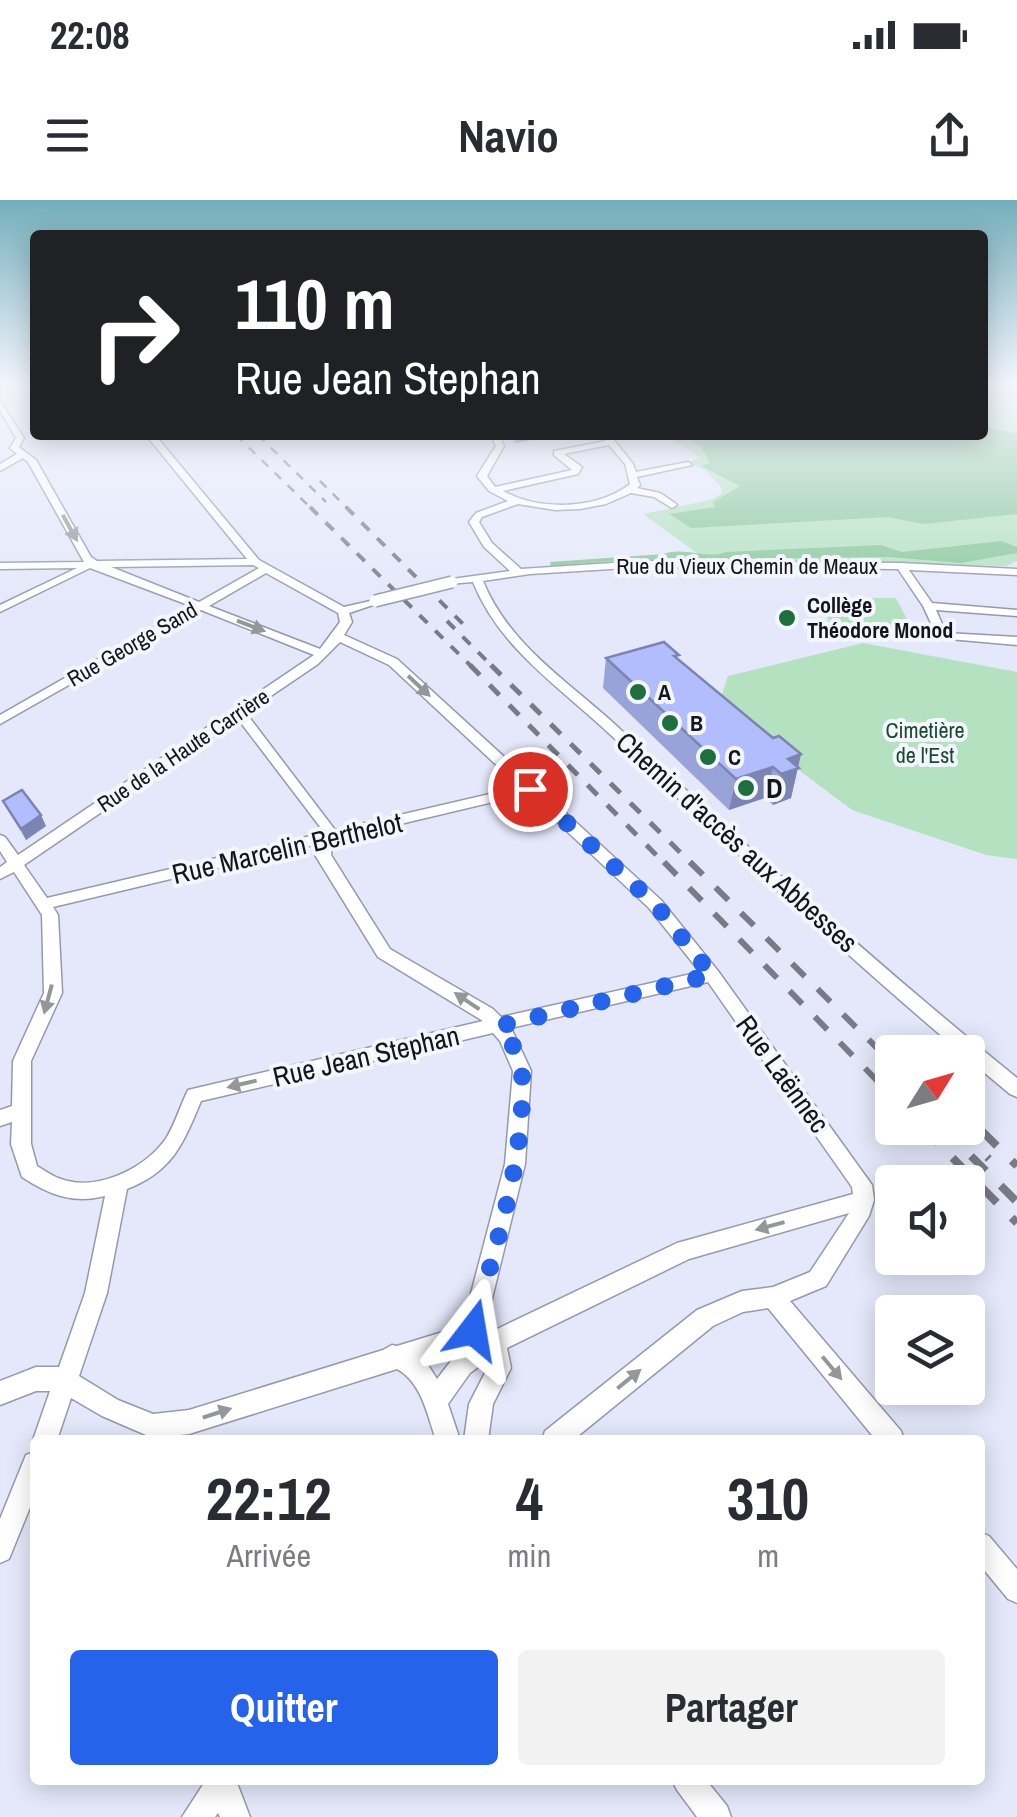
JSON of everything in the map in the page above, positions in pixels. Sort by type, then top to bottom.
[{"type":"street","points":[[31,458],[87,559],[95,565],[323,654]]},
{"type":"street","points":[[170,458],[260,565],[343,611]]},
{"type":"street","points":[[493,458],[482,476],[494,490],[516,501],[584,505],[607,502],[632,490],[656,495],[672,505]]},
{"type":"street","points":[[494,490],[579,469],[564,458]]},
{"type":"street","points":[[623,458],[634,475],[632,490]]},
{"type":"street","points":[[634,475],[688,465]]},
{"type":"street","points":[[516,501],[479,515],[474,522],[480,536],[518,572]]},
{"type":"street","name":"Rue du Vieux Chemin de Meaux","points":[[343,611],[452,582],[518,572],[643,564],[901,566],[1017,572]]},
{"type":"street","points":[[0,609],[95,565]]},
{"type":"street","points":[[0,566],[260,565]]},
{"type":"street","name":"Rue George Sand","points":[[0,720],[200,606],[260,565]]},
{"type":"street","points":[[901,566],[929,606],[942,636],[1017,640]]},
{"type":"street","name":"Chemin d'accès aux Abbesses","points":[[477,579],[490,610],[543,670],[596,714],[734,846],[1017,1089]]},
{"type":"street","points":[[929,606],[1017,612]]},
{"type":"street","name":"Rue de la Haute Carrière","points":[[0,874],[323,654],[346,622],[343,611]]},
{"type":"street","name":"Rue Laënnec","points":[[337,636],[393,662],[655,904],[712,975],[862,1185],[864,1200]]},
{"type":"street","points":[[0,1393],[36,1379],[63,1380],[110,1408],[153,1426],[190,1422],[466,1336],[473,1330],[515,1164],[522,1070],[508,1036],[499,1026],[454,992],[384,953],[322,855],[328,828],[239,712]]},
{"type":"street","name":"Rue Marcelin Berthelot","points":[[44,904],[530,789]]},
{"type":"street","points":[[0,840],[50,914],[53,994],[22,1062],[21,1144],[29,1171],[60,1189],[118,1186],[96,1293],[46,1435]]},
{"type":"street","name":"Rue Jean Stephan","points":[[118,1186],[147,1170],[167,1149],[180,1132],[195,1095],[712,975]]},
{"type":"street","points":[[0,1118],[20,1111]]},
{"type":"street","points":[[560,1435],[704,1318],[742,1302],[772,1297],[818,1280],[848,1236],[864,1200]]},
{"type":"street","points":[[435,1402],[462,1364],[493,1343],[685,1250],[864,1200]]},
{"type":"street","points":[[772,1297],[888,1435]]},
{"type":"street","points":[[476,1316],[501,1356],[501,1371],[482,1402],[477,1435]]},
{"type":"street","points":[[392,1356],[412,1361],[425,1377],[446,1435]]},
{"type":"street","points":[[0,1550],[30,1476]]},
{"type":"street","points":[[985,1551],[1017,1590]]},
{"type":"street","points":[[197,1817],[221,1785]]},
{"type":"street","points":[[225,1785],[235,1817]]},
{"type":"street","points":[[692,1785],[716,1817]]},
{"type":"green space","points":[[699,458],[1017,458],[1017,561],[1007,566],[708,561],[643,514],[710,500],[721,494],[722,488],[706,471],[688,462]]},
{"type":"green space","points":[[707,458],[1017,458],[1017,514],[924,524],[888,517],[691,528],[669,514],[715,507],[713,502],[740,486],[701,466],[710,463]]},
{"type":"green space","points":[[1001,541],[1017,547],[1017,553],[961,563],[889,557],[626,560],[551,566],[550,562],[680,551],[711,555],[881,545],[902,552]]},
{"type":"green space","points":[[820,598],[896,598],[910,625],[830,624]]},
{"type":"green space","name":"Cimetière de l'Est","points":[[863,643],[1017,672],[1017,859],[986,855],[852,810],[717,709],[728,676]]},
{"type":"building","points":[[664,642],[679,655],[674,656],[773,738],[779,736],[801,754],[788,759],[799,768],[781,774],[773,767],[736,779],[606,658]]},
{"type":"building","points":[[22,790],[41,815],[21,829],[3,801]]},
{"type":"railway","points":[[260,458],[312,509]]},
{"type":"railway","points":[[282,458],[326,502]]},
{"type":"railway","points":[[320,481],[465,626]]},
{"type":"railway","points":[[310,507],[471,666]]},
{"type":"railway","points":[[447,621],[491,665]]},
{"type":"railway","points":[[491,665],[693,865]]},
{"type":"railway","points":[[471,666],[666,865]]},
{"type":"railway","points":[[664,862],[875,1079]]},
{"type":"railway","points":[[690,862],[875,1046]]},
{"type":"railway","points":[[985,1134],[1017,1166]]},
{"type":"railway","points":[[940,1145],[1017,1223]]},
{"type":"railway","points":[[975,1145],[989,1159]]},
{"type":"railway","points":[[971,1156],[1017,1202]]},
{"type":"place","name":"Collège Théodore Monod","points":[[787,618]]},
{"type":"place","name":"A","points":[[638,692]]},
{"type":"place","name":"B","points":[[670,723]]},
{"type":"place","name":"C","points":[[708,757]]},
{"type":"place","name":"D","points":[[746,788]]},
{"type":"route","points":[[473,1330],[515,1164],[522,1070],[508,1036],[499,1026],[712,975],[655,904],[530,789]]}]
